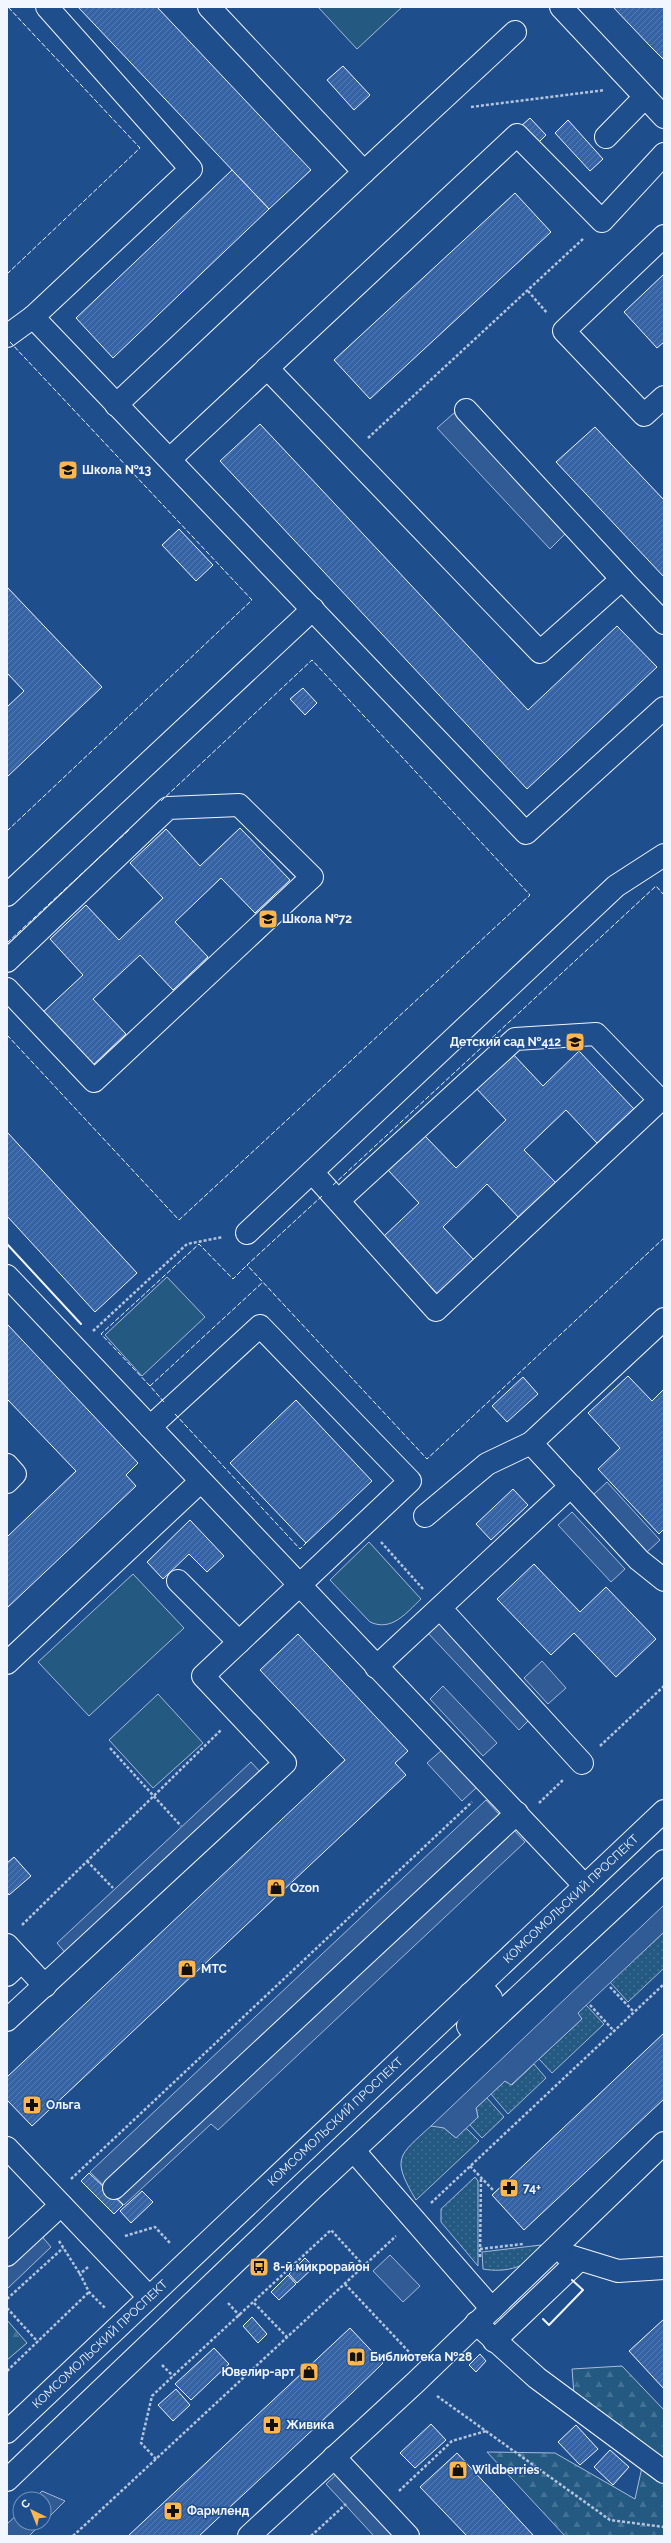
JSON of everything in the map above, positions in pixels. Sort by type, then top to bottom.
[{"type":"main road","points":[[7,336],[33,317],[191,169],[47,7]]},
{"type":"main road","points":[[209,7],[364,172]]},
{"type":"main road","points":[[560,7],[664,117]]},
{"type":"main road","points":[[116,405],[515,32]]},
{"type":"main road","points":[[606,137],[640,91]]},
{"type":"main road","points":[[170,459],[517,135],[602,221],[664,154]]},
{"type":"main road","points":[[664,236],[564,331],[644,416],[664,397]]},
{"type":"main road","points":[[33,317],[526,833],[664,708]]},
{"type":"main road","points":[[267,368],[352,454],[540,652],[622,580]]},
{"type":"main road","points":[[466,410],[622,580],[664,623]]},
{"type":"main road","points":[[7,895],[313,609]]},
{"type":"main road","points":[[7,961],[168,808],[239,805],[312,877],[94,1080],[7,989]]},
{"type":"main road","points":[[247,1233],[616,886],[664,855]]},
{"type":"main road","points":[[312,1172],[338,1201],[436,1310],[660,1100],[596,1034],[515,1039],[338,1201]]},
{"type":"main road","points":[[7,1276],[376,1667],[517,1813],[584,1886]]},
{"type":"main road","points":[[425,1516],[487,1464],[531,1443],[664,1319]]},
{"type":"main road","points":[[7,2020],[285,1763],[203,1676],[410,1482],[260,1326],[150,1427]]},
{"type":"main road","points":[[531,1443],[639,1560],[664,1580]]},
{"type":"main road","points":[[7,1465],[15,1474],[7,1482]]},
{"type":"main road","points":[[7,1663],[201,1481]]},
{"type":"main road","points":[[376,1667],[571,1486]]},
{"type":"main road","points":[[178,1581],[239,1642]]},
{"type":"main road","points":[[440,1608],[582,1763]]},
{"type":"main road","name":"КОМСОМОЛЬСКИЙ ПРОСПЕКТ","points":[[7,2432],[664,1811]]},
{"type":"main road","points":[[114,2188],[517,1813]]},
{"type":"main road","points":[[7,2480],[314,2188],[664,1861]]},
{"type":"main road","points":[[12,1937],[14,1968],[45,1986]]},
{"type":"main road","points":[[314,2188],[345,2142],[484,2010],[490,2001],[489,1994],[484,1990],[470,1994]]},
{"type":"main road","points":[[250,2536],[422,2376],[483,2309],[552,2249],[664,2143]]},
{"type":"main road","points":[[7,2148],[173,2322]]},
{"type":"main road","points":[[354,2151],[414,2219],[483,2309],[494,2341],[537,2378],[664,2472]]},
{"type":"main road","points":[[7,2255],[56,2201]]},
{"type":"main road","points":[[552,2249],[579,2260],[618,2271],[664,2268]]},
{"type":"main road","points":[[494,2341],[579,2260]]},
{"type":"main road","points":[[334,2457],[408,2536]]},
{"type":"path","points":[[468,108],[640,91]]},
{"type":"path","points":[[352,454],[602,221]]},
{"type":"path","points":[[528,291],[564,331]]},
{"type":"path","points":[[75,1348],[187,1244],[247,1233]]},
{"type":"path","points":[[365,1524],[440,1608]]},
{"type":"path","points":[[12,1937],[238,1713]]},
{"type":"path","points":[[110,1748],[198,1844]]},
{"type":"path","points":[[56,2201],[490,1785]]},
{"type":"path","points":[[88,1861],[131,1907]]},
{"type":"path","points":[[73,2536],[345,2284],[664,1984]]},
{"type":"path","points":[[610,1987],[634,2012]]},
{"type":"path","points":[[590,2005],[614,2030]]},
{"type":"path","points":[[470,2166],[493,2190]]},
{"type":"path","points":[[481,2178],[480,2249],[483,2309]]},
{"type":"path","points":[[156,2459],[141,2443],[152,2396],[331,2230],[364,2266]]},
{"type":"path","points":[[480,2249],[543,2242],[552,2249]]},
{"type":"path","points":[[7,2300],[63,2248]]},
{"type":"path","points":[[345,2284],[422,2376],[486,2431],[610,2520],[664,2527]]},
{"type":"path","points":[[7,2371],[89,2292]]},
{"type":"path","points":[[254,2303],[287,2337]]},
{"type":"path","points":[[7,2308],[38,2342]]},
{"type":"path","points":[[381,2508],[452,2441],[486,2431]]},
{"type":"path","points":[[311,2536],[362,2488]]},
{"type":"green space","points":[[318,7],[402,7],[357,49]]},
{"type":"green space","points":[[167,1277],[205,1317],[142,1376],[105,1335]]},
{"type":"green space","points":[[369,1542],[421,1599],[398,1620],[385,1625],[370,1622],[330,1580]]},
{"type":"green space","points":[[133,1574],[184,1628],[89,1716],[38,1662]]},
{"type":"green space","points":[[158,1694],[203,1743],[153,1788],[109,1740]]},
{"type":"green space","points":[[664,1932],[664,1968],[628,2002],[610,1982]]},
{"type":"green space","points":[[586,2005],[604,2024],[552,2073],[539,2059],[582,2019],[577,2013]]},
{"type":"green space","points":[[534,2064],[546,2078],[508,2114],[491,2094],[505,2081],[512,2085]]},
{"type":"green space","points":[[487,2098],[504,2117],[482,2138],[470,2125],[478,2117],[476,2108]]},
{"type":"green space","points":[[435,2125],[444,2128],[456,2138],[466,2128],[479,2141],[416,2200],[403,2175],[401,2166],[402,2158],[411,2144],[431,2126]]},
{"type":"green space","points":[[475,2177],[478,2181],[478,2266],[441,2222],[441,2209]]},
{"type":"green space","points":[[541,2245],[537,2253],[524,2264],[500,2270],[483,2269],[482,2252]]},
{"type":"green space","points":[[7,2320],[27,2343],[7,2360]]},
{"type":"green space","points":[[622,2366],[664,2410],[664,2536],[565,2536],[487,2452],[555,2453],[635,2499],[646,2449],[574,2394],[572,2369]]},
{"type":"shaded area","points":[[454,413],[565,534],[550,549],[437,428]]},
{"type":"shaded area","points":[[607,1482],[660,1540],[646,1553],[593,1495]]},
{"type":"shaded area","points":[[572,1512],[625,1569],[611,1582],[558,1525]]},
{"type":"shaded area","points":[[438,1621],[530,1719],[519,1730],[427,1632]]},
{"type":"shaded area","points":[[542,1661],[566,1688],[548,1704],[524,1678]]},
{"type":"shaded area","points":[[443,1686],[497,1743],[483,1756],[430,1699]]},
{"type":"shaded area","points":[[442,1750],[477,1787],[462,1801],[427,1763]]},
{"type":"shaded area","points":[[251,1762],[262,1774],[68,1956],[57,1943]]},
{"type":"shaded area","points":[[486,1800],[525,1842],[218,2130],[211,2124],[124,2205],[90,2172]]},
{"type":"shaded area","points":[[664,1905],[664,1932],[578,2013],[582,2019],[511,2085],[505,2081],[476,2108],[478,2117],[456,2138],[444,2128],[431,2126]]},
{"type":"shaded area","points":[[39,2233],[51,2247],[7,2289],[7,2263]]},
{"type":"shaded area","points":[[390,2255],[420,2286],[403,2302],[373,2271]]},
{"type":"shaded area","points":[[339,2472],[399,2536],[374,2536],[326,2484]]},
{"type":"shaded area","points":[[52,2495],[65,2501],[52,2514]]},
{"type":"shaded area","points":[[12,2519],[12,2531],[34,2531],[29,2536],[7,2536],[7,2524]]},
{"type":"building","points":[[78,7],[157,7],[311,170],[269,209]]},
{"type":"building","points":[[613,7],[664,7],[664,60],[650,46]]},
{"type":"building","points":[[343,66],[370,95],[354,110],[327,80]]},
{"type":"building","points":[[530,118],[546,135],[537,144],[521,126]]},
{"type":"building","points":[[568,120],[603,159],[590,171],[555,133]]},
{"type":"building","points":[[232,170],[269,209],[113,358],[76,318]]},
{"type":"building","points":[[515,193],[551,232],[370,399],[334,360]]},
{"type":"building","points":[[664,274],[664,342],[657,348],[624,312]]},
{"type":"building","points":[[260,424],[528,710],[617,626],[657,667],[527,789],[220,461]]},
{"type":"building","points":[[595,427],[664,500],[664,577],[556,462]]},
{"type":"building","points":[[179,529],[213,565],[196,581],[162,545]]},
{"type":"building","points":[[7,587],[102,687],[7,777],[7,707],[24,691],[7,673]]},
{"type":"building","points":[[303,688],[317,703],[305,715],[290,699]]},
{"type":"building","points":[[240,828],[290,880],[255,913],[221,878],[175,922],[208,957],[173,990],[140,955],[93,999],[126,1034],[92,1066],[42,1013],[83,975],[50,939],[86,905],[119,940],[163,898],[130,863],[166,829],[200,866]]},
{"type":"building","points":[[579,1051],[634,1109],[597,1143],[566,1110],[524,1150],[557,1184],[520,1219],[487,1184],[443,1227],[474,1260],[438,1295],[383,1237],[419,1203],[387,1169],[424,1135],[456,1168],[506,1120],[475,1087],[512,1053],[543,1086]]},
{"type":"building","points":[[7,1132],[137,1273],[95,1312],[7,1216]]},
{"type":"building","points":[[7,1324],[138,1463],[126,1475],[136,1486],[7,1608],[7,1537],[76,1471],[7,1399]]},
{"type":"building","points":[[628,1376],[652,1401],[664,1389],[664,1529],[659,1534],[598,1469],[620,1448],[588,1413]]},
{"type":"building","points":[[523,1377],[538,1394],[507,1422],[492,1406]]},
{"type":"building","points":[[296,1400],[372,1481],[306,1543],[230,1463]]},
{"type":"building","points":[[513,1489],[528,1505],[491,1540],[476,1524]]},
{"type":"building","points":[[190,1520],[224,1556],[207,1572],[189,1554],[163,1579],[147,1562]]},
{"type":"building","points":[[534,1564],[580,1612],[606,1587],[656,1639],[616,1677],[574,1633],[551,1655],[497,1599]]},
{"type":"building","points":[[298,1634],[408,1751],[395,1763],[406,1775],[32,2126],[7,2100],[7,2077],[345,1760],[260,1670]]},
{"type":"building","points":[[14,1857],[31,1876],[9,1895],[7,1892],[7,1863]]},
{"type":"building","points":[[664,2033],[664,2099],[524,2230],[492,2195]]},
{"type":"building","points":[[89,2173],[123,2205],[114,2214],[81,2181]]},
{"type":"building","points":[[142,2191],[153,2202],[131,2223],[120,2211]]},
{"type":"building","points":[[305,2258],[314,2267],[297,2283],[289,2274]]},
{"type":"building","points":[[288,2275],[296,2284],[279,2300],[271,2292]]},
{"type":"building","points":[[252,2317],[267,2334],[258,2343],[243,2326]]},
{"type":"building","points":[[664,2319],[664,2389],[629,2351]]},
{"type":"building","points":[[350,2328],[383,2363],[352,2393],[199,2536],[128,2536]]},
{"type":"building","points":[[214,2348],[229,2364],[191,2400],[175,2384]]},
{"type":"building","points":[[480,2354],[486,2361],[476,2372],[469,2365]]},
{"type":"building","points":[[176,2389],[190,2405],[173,2421],[158,2405]]},
{"type":"building","points":[[431,2424],[446,2440],[415,2468],[400,2453]]},
{"type":"building","points":[[576,2425],[598,2449],[580,2465],[558,2442]]},
{"type":"building","points":[[610,2450],[629,2467],[613,2485],[594,2467]]},
{"type":"building","points":[[457,2453],[534,2536],[467,2536],[420,2487]]},
{"type":"fence","points":[[7,274],[140,148],[8,7]]},
{"type":"fence","points":[[7,831],[252,600],[10,342]]},
{"type":"fence","points":[[7,1035],[179,1220],[530,895],[312,660],[161,801]]},
{"type":"fence","points":[[7,943],[129,830]]},
{"type":"fence","points":[[333,1185],[656,886],[664,895]]},
{"type":"fence","points":[[322,1196],[247,1265],[427,1459],[664,1238]]},
{"type":"fence","points":[[150,1386],[101,1334],[199,1244],[233,1279],[247,1265]]},
{"type":"fence","points":[[164,1402],[150,1386],[263,1282]]},
{"type":"fence","points":[[175,1414],[300,1549],[306,1543]]},
{"type":"wall","points":[[7,1244],[81,1324]]},
{"type":"wall","points":[[543,2319],[549,2325],[583,2290],[572,2280]]},
{"type":"place","name":"Школа №13","points":[[68,470]]},
{"type":"place","name":"Школа №72","points":[[268,919]]},
{"type":"place","name":"Детский сад №412","points":[[575,1042]]},
{"type":"place","name":"Ozon","points":[[276,1888]]},
{"type":"place","name":"МТС","points":[[187,1969]]},
{"type":"place","name":"Ольга","points":[[32,2105]]},
{"type":"place","name":"74+","points":[[509,2188]]},
{"type":"place","name":"8-й микрорайон","points":[[259,2267]]},
{"type":"place","name":"Библиотека №28","points":[[356,2357]]},
{"type":"place","name":"Ювелир-арт","points":[[309,2372]]},
{"type":"place","name":"Живика","points":[[272,2425]]},
{"type":"place","name":"Wildberries","points":[[458,2470]]},
{"type":"place","name":"Фармленд","points":[[173,2511]]}]
